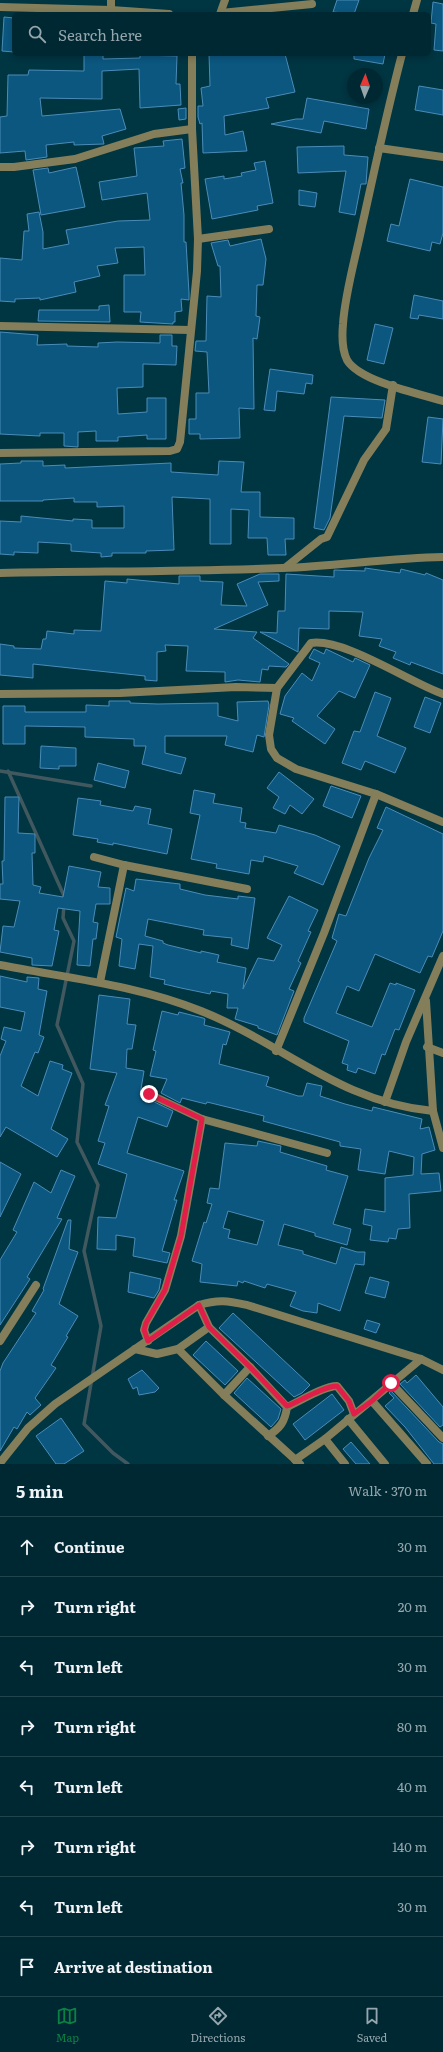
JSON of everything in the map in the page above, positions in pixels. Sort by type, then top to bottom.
[{"type":"street","points":[[111,0],[111,10]]},
{"type":"street","points":[[222,12],[225,0]]},
{"type":"street","points":[[414,12],[417,0]]},
{"type":"street","points":[[239,12],[312,4]]},
{"type":"street","points":[[0,7],[140,12]]},
{"type":"street","points":[[0,453],[170,451],[177,449],[180,442],[190,330],[195,298],[198,239],[192,129],[192,56]]},
{"type":"street","points":[[402,56],[379,148],[344,316],[343,347],[347,359],[356,370],[371,378],[443,401]]},
{"type":"street","points":[[0,167],[14,167],[75,159],[154,134],[192,129]]},
{"type":"street","points":[[379,148],[443,157]]},
{"type":"street","points":[[198,239],[269,229]]},
{"type":"street","points":[[0,326],[190,330]]},
{"type":"street","points":[[285,568],[321,539],[327,537],[364,460],[386,429],[393,385]]},
{"type":"street","points":[[0,573],[191,572],[285,568],[397,558],[443,557]]},
{"type":"street","points":[[443,694],[371,660],[330,644],[319,642],[311,644],[277,688],[269,735],[271,749],[277,758],[296,770],[376,794],[443,822]]},
{"type":"street","points":[[0,694],[120,693],[236,688],[277,688]]},
{"type":"street","points":[[276,1051],[324,933],[376,794]]},
{"type":"street","points":[[94,857],[124,865],[247,889]]},
{"type":"street","points":[[100,982],[124,865]]},
{"type":"street","points":[[385,1102],[406,1042],[426,999],[443,956]]},
{"type":"street","points":[[0,965],[56,976],[100,982],[167,998],[202,1011],[238,1028],[323,1077],[385,1102],[414,1110],[433,1111]]},
{"type":"street","points":[[426,999],[427,1047],[433,1111],[443,1148]]},
{"type":"street","points":[[427,1047],[443,1053]]},
{"type":"street","points":[[149,1094],[202,1119],[328,1153]]},
{"type":"street","points":[[148,1341],[144,1330],[146,1323],[165,1290],[181,1236],[202,1119]]},
{"type":"street","points":[[0,1341],[36,1285]]},
{"type":"street","points":[[0,1463],[28,1428],[54,1404],[102,1373],[199,1305],[225,1300],[240,1303],[422,1359],[443,1370]]},
{"type":"street","points":[[199,1305],[209,1327],[287,1406],[286,1416],[280,1428],[268,1436]]},
{"type":"street","points":[[135,1349],[157,1354],[178,1349],[209,1327]]},
{"type":"street","points":[[178,1349],[224,1395],[298,1462],[351,1416],[372,1401],[391,1383],[422,1359]]},
{"type":"street","points":[[224,1395],[250,1367]]},
{"type":"street","points":[[391,1383],[443,1438]]},
{"type":"street","points":[[287,1406],[311,1396],[329,1386],[337,1386],[349,1401],[351,1416],[385,1464]]},
{"type":"street","points":[[372,1401],[427,1464]]},
{"type":"street","points":[[325,1439],[345,1464]]},
{"type":"building","points":[[337,0],[359,0],[355,12],[333,12]]},
{"type":"building","points":[[433,2],[443,4],[443,51],[434,50],[436,24],[431,23]]},
{"type":"building","points":[[4,17],[12,18],[12,52],[2,51]]},
{"type":"building","points":[[84,56],[103,56],[103,59],[140,58],[140,56],[177,56],[176,84],[180,84],[181,105],[140,108],[139,69],[102,71],[102,99],[40,98],[42,116],[120,109],[126,129],[102,136],[104,144],[74,145],[74,142],[46,145],[47,157],[26,160],[25,151],[0,153],[0,117],[7,116],[8,75],[28,75],[29,70],[84,71]]},
{"type":"building","points":[[209,56],[286,56],[295,92],[266,98],[269,108],[224,116],[225,135],[243,131],[247,151],[203,153],[202,123],[200,124],[198,117],[198,106],[203,106],[201,88],[210,86]]},
{"type":"building","points":[[354,56],[385,56],[383,64],[354,59]]},
{"type":"building","points":[[419,86],[443,90],[443,115],[415,110]]},
{"type":"building","points":[[307,98],[369,109],[366,129],[324,121],[321,133],[271,124],[303,119]]},
{"type":"building","points":[[186,108],[186,119],[179,120],[178,109]]},
{"type":"building","points":[[182,139],[185,168],[180,169],[183,183],[181,183],[184,215],[184,242],[186,242],[189,300],[181,299],[182,311],[175,312],[175,322],[173,322],[173,324],[140,322],[141,312],[124,312],[124,275],[145,275],[144,247],[115,248],[118,263],[97,266],[100,276],[74,282],[76,292],[40,300],[40,298],[15,299],[15,302],[0,301],[0,258],[22,260],[24,231],[29,231],[27,214],[39,212],[43,232],[43,249],[69,244],[66,230],[118,221],[150,220],[147,193],[102,200],[99,182],[137,176],[134,148],[164,146],[163,141]]},
{"type":"building","points":[[344,146],[344,155],[368,157],[366,184],[361,184],[355,215],[339,212],[346,171],[298,173],[297,147]]},
{"type":"building","points":[[265,161],[273,203],[257,206],[258,210],[212,219],[205,179],[224,176],[224,179],[242,176],[241,173],[256,170],[254,163]]},
{"type":"building","points":[[76,167],[85,207],[41,215],[33,170],[48,168],[49,173]]},
{"type":"building","points":[[410,179],[443,187],[443,233],[440,244],[432,242],[430,251],[387,241],[391,224],[399,226]]},
{"type":"building","points":[[299,190],[317,193],[315,207],[299,205]]},
{"type":"building","points":[[261,239],[266,259],[263,285],[257,285],[256,316],[260,317],[257,339],[253,338],[254,409],[239,408],[240,438],[200,439],[200,434],[189,434],[189,419],[196,419],[196,393],[209,393],[207,352],[195,351],[196,341],[206,341],[207,296],[221,297],[220,266],[218,266],[211,243],[228,240],[230,246]]},
{"type":"building","points":[[414,295],[443,301],[443,319],[419,315],[418,319],[410,318]]},
{"type":"building","points":[[109,305],[110,322],[38,321],[39,310],[99,310],[99,306]]},
{"type":"building","points":[[375,324],[393,328],[384,364],[367,360]]},
{"type":"building","points":[[0,332],[38,335],[37,345],[67,344],[67,346],[98,347],[98,343],[160,343],[160,335],[172,335],[172,346],[177,346],[176,365],[143,364],[143,387],[117,388],[118,414],[147,412],[147,398],[166,398],[166,439],[147,439],[147,435],[118,437],[118,441],[96,441],[96,431],[78,432],[78,447],[64,446],[64,433],[40,433],[40,436],[0,434]]},
{"type":"building","points":[[270,369],[313,375],[312,384],[306,383],[304,394],[277,391],[275,411],[264,410]]},
{"type":"building","points":[[331,397],[385,400],[382,418],[344,416],[330,518],[324,530],[314,528]]},
{"type":"building","points":[[428,417],[443,419],[441,464],[422,462]]},
{"type":"building","points":[[21,461],[43,461],[43,466],[65,465],[65,468],[171,463],[171,472],[218,475],[219,461],[244,462],[241,492],[260,492],[260,517],[294,518],[294,539],[285,539],[286,555],[268,555],[267,538],[248,538],[249,510],[231,509],[231,544],[210,544],[210,499],[172,497],[174,550],[146,551],[146,553],[112,553],[112,556],[101,557],[101,553],[71,551],[71,544],[38,542],[38,553],[14,552],[14,555],[0,554],[0,521],[21,522],[21,516],[73,521],[73,519],[92,520],[92,528],[124,528],[124,506],[97,507],[97,502],[74,502],[74,498],[43,501],[0,501],[0,464],[21,463]]},
{"type":"building","points":[[365,568],[400,573],[401,569],[425,575],[426,573],[443,580],[443,674],[411,662],[410,665],[393,658],[396,652],[379,646],[382,639],[359,636],[363,612],[329,611],[329,629],[299,628],[298,652],[260,632],[277,633],[278,611],[285,611],[286,574],[334,577],[334,570],[365,571]]},
{"type":"building","points":[[260,574],[279,574],[279,581],[258,582],[268,605],[214,629],[257,632],[253,638],[289,664],[286,667],[269,666],[268,670],[262,669],[260,682],[238,680],[225,682],[225,672],[186,671],[188,646],[165,645],[166,651],[157,652],[157,681],[145,680],[145,676],[33,664],[33,678],[0,675],[0,644],[14,646],[14,648],[41,649],[43,639],[46,639],[47,631],[74,634],[74,630],[101,631],[105,581],[127,583],[127,579],[179,584],[179,576],[200,576],[200,581],[223,582],[221,605],[247,606],[237,584]]},
{"type":"building","points":[[314,649],[324,654],[326,649],[353,662],[355,658],[370,665],[355,698],[339,691],[317,716],[335,729],[325,744],[292,721],[294,718],[280,714],[285,696],[302,673],[312,681],[320,663],[309,658]]},
{"type":"building","points":[[375,692],[391,698],[377,736],[406,748],[395,773],[365,761],[361,770],[342,763],[354,731],[360,732]]},
{"type":"building","points":[[425,697],[441,703],[430,733],[414,727]]},
{"type":"building","points":[[109,701],[130,701],[130,703],[158,704],[218,703],[218,716],[238,721],[237,702],[268,701],[269,705],[264,737],[257,735],[253,752],[225,745],[227,736],[165,736],[165,753],[186,758],[181,774],[142,764],[146,746],[134,746],[134,739],[85,737],[85,727],[25,726],[25,744],[3,744],[3,706],[25,706],[25,712],[86,712],[86,705],[109,706]]},
{"type":"building","points":[[41,746],[76,748],[76,766],[59,766],[59,769],[40,768]]},
{"type":"building","points":[[98,763],[129,771],[125,788],[94,780]]},
{"type":"building","points":[[279,772],[314,799],[302,814],[290,805],[285,814],[273,808],[279,797],[267,788]]},
{"type":"building","points":[[331,786],[361,796],[352,818],[323,806]]},
{"type":"building","points":[[194,790],[215,794],[213,803],[242,808],[240,822],[246,823],[245,828],[276,833],[279,825],[315,835],[340,846],[323,885],[294,873],[298,866],[264,856],[263,862],[251,860],[249,874],[216,868],[217,864],[191,859],[200,815],[190,813]]},
{"type":"building","points":[[5,797],[19,797],[18,833],[35,834],[35,853],[32,853],[33,885],[41,887],[39,893],[63,897],[69,866],[101,872],[98,887],[110,888],[110,904],[96,904],[93,922],[98,923],[96,939],[93,939],[90,966],[77,965],[80,911],[58,908],[54,930],[59,931],[52,966],[32,965],[32,958],[0,952],[3,926],[14,927],[20,901],[0,899],[0,884],[3,884],[2,861],[4,861]]},
{"type":"building","points":[[78,798],[101,801],[100,805],[133,811],[135,806],[151,809],[148,824],[172,829],[167,854],[113,843],[113,845],[97,842],[98,839],[73,835]]},
{"type":"building","points":[[386,807],[443,834],[443,931],[432,957],[428,956],[420,973],[375,954],[359,991],[347,986],[336,1013],[372,1027],[390,983],[396,985],[396,983],[415,990],[399,1030],[395,1029],[385,1055],[382,1054],[375,1074],[358,1068],[356,1073],[347,1070],[348,1065],[342,1063],[349,1041],[304,1022],[304,1018],[337,941],[332,938],[339,914],[346,916],[369,858],[383,830],[377,828]]},
{"type":"building","points":[[136,879],[180,884],[180,889],[205,895],[238,899],[238,896],[255,898],[248,949],[231,945],[232,938],[203,935],[204,930],[148,919],[145,936],[163,941],[163,943],[168,945],[201,953],[201,951],[219,955],[217,962],[246,968],[243,989],[258,958],[274,961],[282,945],[267,938],[289,896],[318,910],[308,931],[311,932],[298,961],[301,963],[289,989],[294,991],[277,1035],[258,1028],[258,1026],[235,1019],[238,1008],[227,1008],[228,994],[211,991],[210,994],[181,988],[164,984],[165,980],[150,977],[153,946],[139,944],[135,969],[119,966],[122,939],[116,937],[126,888],[134,891]]},
{"type":"building","points":[[0,976],[27,982],[27,977],[39,978],[38,989],[47,991],[39,1035],[44,1037],[38,1053],[35,1052],[21,1086],[38,1096],[50,1061],[63,1065],[62,1069],[72,1073],[51,1129],[68,1139],[57,1157],[6,1127],[0,1137],[0,1056],[6,1041],[1,1039],[4,1027],[21,1031],[25,1012],[0,1007]]},
{"type":"building","points":[[99,995],[130,999],[127,1024],[136,1025],[132,1049],[127,1049],[126,1068],[144,1071],[140,1095],[173,1111],[167,1127],[138,1117],[127,1153],[184,1171],[174,1200],[177,1200],[162,1251],[170,1253],[167,1263],[133,1256],[135,1238],[116,1235],[116,1250],[97,1249],[98,1217],[116,1218],[127,1174],[98,1164],[105,1143],[98,1141],[109,1106],[105,1105],[117,1073],[90,1069]]},
{"type":"building","points":[[162,1011],[178,1015],[179,1012],[203,1018],[205,1019],[204,1025],[230,1032],[226,1045],[223,1044],[219,1064],[269,1077],[266,1086],[298,1096],[303,1096],[307,1083],[322,1086],[320,1096],[372,1111],[373,1107],[422,1119],[420,1129],[429,1127],[435,1150],[422,1154],[421,1174],[439,1173],[441,1191],[409,1194],[410,1228],[398,1229],[396,1239],[389,1238],[388,1242],[370,1240],[372,1226],[363,1224],[365,1209],[385,1212],[385,1178],[413,1175],[414,1157],[389,1151],[385,1174],[358,1170],[361,1149],[340,1146],[340,1142],[263,1121],[264,1116],[207,1102],[206,1104],[182,1098],[180,1103],[161,1093],[167,1079],[150,1076],[156,1051],[153,1050]]},
{"type":"building","points":[[258,1141],[281,1146],[280,1152],[327,1166],[326,1170],[348,1176],[333,1224],[351,1229],[347,1245],[315,1236],[315,1233],[284,1224],[278,1245],[303,1251],[303,1254],[336,1264],[341,1247],[357,1252],[365,1252],[364,1265],[355,1264],[340,1311],[318,1303],[317,1313],[303,1311],[290,1306],[296,1292],[267,1284],[265,1288],[244,1281],[243,1283],[238,1281],[237,1286],[200,1282],[202,1264],[192,1261],[204,1222],[206,1223],[212,1204],[207,1203],[210,1188],[219,1189],[225,1143],[257,1146]],"holes":[[[228,1211],[264,1221],[257,1245],[228,1238],[230,1230],[223,1228]]]},
{"type":"building","points":[[0,1162],[21,1174],[0,1217]]},
{"type":"building","points":[[61,1170],[75,1176],[57,1218],[62,1219],[27,1277],[30,1279],[0,1325],[0,1260],[17,1232],[13,1230],[34,1182],[51,1193]]},
{"type":"building","points":[[68,1220],[71,1220],[69,1249],[78,1252],[59,1304],[78,1316],[66,1336],[68,1337],[51,1365],[56,1368],[35,1398],[41,1405],[30,1415],[27,1412],[17,1429],[14,1427],[0,1451],[0,1371],[3,1363],[36,1313],[32,1311],[44,1290],[43,1289]]},
{"type":"building","points":[[130,1272],[161,1279],[159,1290],[154,1298],[128,1292]]},
{"type":"building","points":[[370,1277],[389,1282],[385,1298],[365,1293]]},
{"type":"building","points":[[233,1313],[310,1385],[302,1393],[294,1397],[219,1328]]},
{"type":"building","points":[[367,1320],[380,1324],[376,1333],[364,1329]]},
{"type":"building","points":[[206,1341],[238,1371],[225,1385],[193,1355]]},
{"type":"building","points":[[142,1370],[159,1388],[155,1392],[139,1395],[137,1387],[133,1389],[128,1379]]},
{"type":"building","points":[[416,1375],[443,1407],[443,1425],[440,1427],[400,1384],[405,1380],[407,1383]]},
{"type":"building","points":[[247,1378],[281,1409],[278,1419],[271,1427],[234,1393]]},
{"type":"building","points":[[391,1391],[439,1442],[443,1444],[443,1464],[434,1464],[405,1427],[385,1406],[394,1398],[389,1393]]},
{"type":"building","points":[[332,1394],[344,1410],[305,1440],[293,1424]]},
{"type":"building","points":[[61,1418],[84,1451],[64,1464],[56,1464],[36,1436]]},
{"type":"building","points":[[351,1442],[370,1464],[356,1464],[343,1449]]},
{"type":"waterway","points":[[0,771],[91,786]]},
{"type":"waterway","points":[[8,771],[65,898]]},
{"type":"waterway","points":[[64,904],[63,918],[74,941],[57,1025],[83,1084],[77,1142],[98,1185],[84,1251],[101,1326],[84,1424],[113,1453],[128,1464]]},
{"type":"route","points":[[149,1094],[202,1119],[181,1236],[165,1290],[146,1323],[144,1330],[148,1341],[199,1305],[209,1327],[287,1406],[311,1396],[329,1386],[337,1386],[349,1401],[354,1414],[372,1401],[391,1383]]}]
